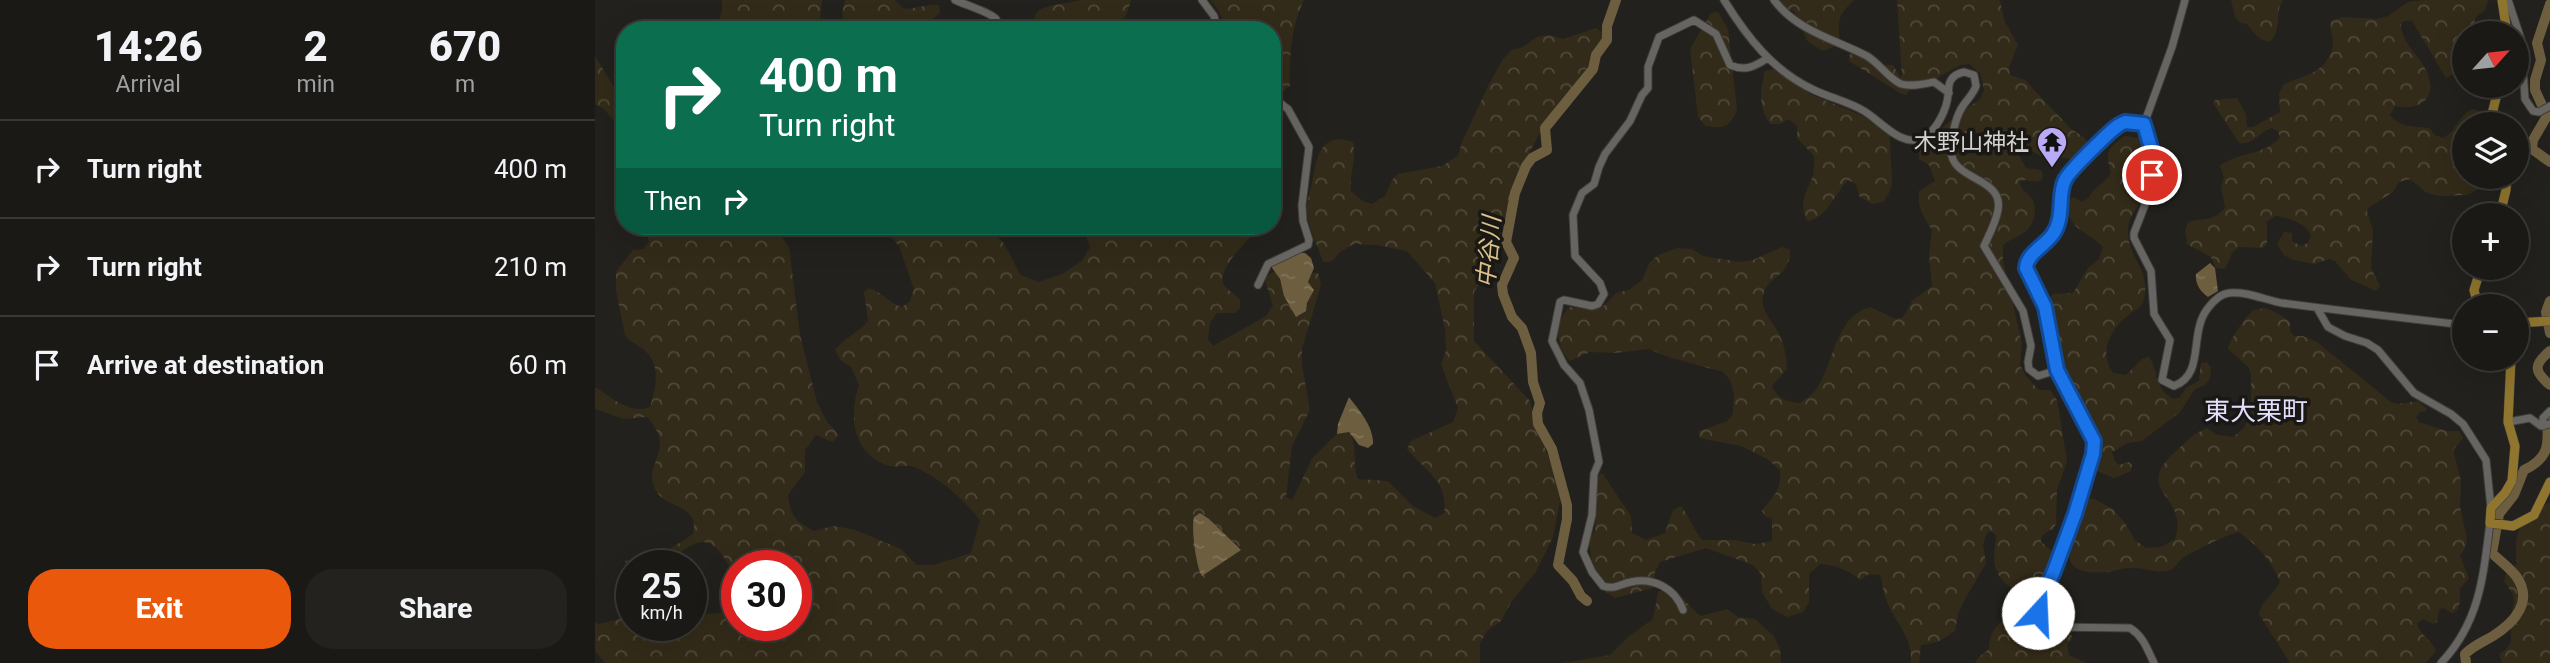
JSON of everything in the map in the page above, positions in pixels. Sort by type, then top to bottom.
[{"type":"main road","points":[[2502,0],[2505,21]]},
{"type":"main road","points":[[2529,322],[2550,321]]},
{"type":"main road","points":[[2510,371],[2508,422],[2515,446],[2512,481],[2491,508],[2492,523],[2507,526],[2522,523],[2534,514],[2550,482]]},
{"type":"street","points":[[955,0],[972,9],[991,14],[996,21]]},
{"type":"street","points":[[1202,0],[1215,21]]},
{"type":"street","points":[[1724,0],[1746,34],[1768,58],[1802,84],[1866,112],[1892,132],[1907,139],[1920,139],[1932,130],[1947,104],[1949,83],[1957,74],[1964,72],[1974,75],[1976,86],[1960,110],[1951,154],[1959,169],[1985,183],[1995,195],[1998,211],[1985,246],[2023,311],[2031,346],[2029,369],[2038,376],[2057,370]]},
{"type":"street","points":[[1775,0],[1784,13],[1812,32],[1869,58],[1900,83],[1917,85],[1934,82],[1949,93]]},
{"type":"street","points":[[2185,0],[2172,47],[2144,124],[2152,150],[2153,167],[2148,197],[2136,225],[2134,238],[2151,271],[2154,314],[2170,340],[2162,380],[2174,386],[2186,381],[2194,366],[2197,329],[2206,309],[2223,294],[2248,294],[2317,308],[2452,324]]},
{"type":"street","points":[[2508,0],[2521,39],[2525,99],[2533,111],[2539,112],[2550,106]]},
{"type":"street","points":[[1682,610],[1675,595],[1657,583],[1634,581],[1615,588],[1603,586],[1585,559],[1583,544],[1592,514],[1594,474],[1599,462],[1584,393],[1552,341],[1560,302],[1564,300],[1592,306],[1598,304],[1604,294],[1600,283],[1575,256],[1573,215],[1582,192],[1594,184],[1605,154],[1630,121],[1642,95],[1649,88],[1648,67],[1659,37],[1694,20],[1716,34],[1730,65],[1739,69],[1752,68],[1768,58]]},
{"type":"street","points":[[1258,285],[1266,266],[1308,245],[1309,240],[1303,221],[1302,205],[1309,148],[1285,104],[1281,102]]},
{"type":"street","points":[[2144,124],[2125,122],[2119,125],[2064,181],[2058,226],[2027,262],[2026,268],[2045,307],[2057,370],[2092,435],[2094,448],[2075,514],[2038,613],[2043,624],[2051,627],[2130,628],[2146,643],[2154,663]]},
{"type":"street","points":[[2317,308],[2328,327],[2378,350],[2414,393],[2463,424],[2486,460],[2491,508]]},
{"type":"street","points":[[2547,425],[2543,418],[2550,411]]},
{"type":"street","points":[[2508,422],[2531,418],[2547,425]]},
{"type":"street","points":[[2441,663],[2463,636],[2477,606],[2492,523]]},
{"type":"green space","points":[[722,0],[822,0],[820,21],[718,21]]},
{"type":"green space","points":[[845,0],[895,0],[904,9],[939,5],[940,13],[931,21],[844,21],[842,13]]},
{"type":"green space","points":[[1081,0],[1131,0],[1122,21],[1036,21],[1040,10]]},
{"type":"green space","points":[[1210,0],[1304,0],[1296,20],[1292,42],[1290,86],[1281,92],[1281,21],[1224,21]]},
{"type":"green space","points":[[1778,0],[1854,0],[1844,10],[1840,19],[1840,44],[1823,51],[1808,42],[1794,11],[1784,8]]},
{"type":"green space","points":[[1897,0],[2000,0],[2004,20],[2018,45],[2009,67],[2010,75],[2025,80],[2071,129],[2087,142],[2071,159],[2041,156],[2031,150],[2018,135],[2010,139],[2026,168],[2041,170],[2043,175],[2037,182],[2019,182],[2034,202],[2034,215],[2027,230],[2003,245],[2003,261],[2022,343],[2020,365],[2039,390],[2050,390],[2057,400],[2067,461],[2057,490],[2056,524],[2041,539],[2052,551],[2050,564],[2046,575],[2030,588],[2011,587],[2002,580],[1996,569],[1996,535],[1991,531],[1987,533],[1983,544],[1986,563],[1958,614],[1955,631],[1938,642],[1921,645],[1919,663],[1911,663],[1909,646],[1886,599],[1880,575],[1869,574],[1860,580],[1841,569],[1820,564],[1809,574],[1809,602],[1803,612],[1787,617],[1772,609],[1762,592],[1761,574],[1753,565],[1706,548],[1660,562],[1655,572],[1653,588],[1615,598],[1607,593],[1592,563],[1589,541],[1595,530],[1597,477],[1602,473],[1631,516],[1632,533],[1646,540],[1665,533],[1673,510],[1681,506],[1702,540],[1734,540],[1756,544],[1772,541],[1772,518],[1766,517],[1762,511],[1778,489],[1780,470],[1767,459],[1741,446],[1699,438],[1699,431],[1728,421],[1733,414],[1734,394],[1730,380],[1723,372],[1649,349],[1615,353],[1590,352],[1570,361],[1559,342],[1561,320],[1569,307],[1594,310],[1605,305],[1616,293],[1629,290],[1642,280],[1650,262],[1658,255],[1678,248],[1692,249],[1703,256],[1740,262],[1753,260],[1782,247],[1790,250],[1787,266],[1765,289],[1763,302],[1782,340],[1787,365],[1787,369],[1772,386],[1777,394],[1791,402],[1800,403],[1816,390],[1837,341],[1849,320],[1858,312],[1870,307],[1896,319],[1903,317],[1913,300],[1932,286],[1929,255],[1932,230],[1922,212],[1919,191],[1935,181],[1929,165],[1919,159],[1919,149],[1951,120],[1980,99],[1984,90],[1980,73],[1969,64],[1960,65],[1937,78],[1916,82],[1906,95],[1849,61],[1849,55],[1853,53],[1876,64],[1893,65],[1900,77],[1902,76]]},
{"type":"green space","points":[[2231,0],[2283,0],[2275,35],[2271,40],[2263,40],[2247,24],[2241,23],[2235,17]]},
{"type":"green space","points":[[2488,0],[2485,10],[2475,21],[2452,21],[2452,75],[2446,78],[2412,21],[2401,22],[2407,42],[2427,72],[2430,89],[2425,101],[2419,105],[2395,106],[2390,115],[2403,124],[2429,128],[2435,135],[2443,138],[2452,130],[2452,189],[2479,189],[2467,195],[2441,196],[2427,193],[2410,179],[2399,182],[2393,192],[2368,208],[2373,230],[2371,268],[2380,286],[2376,291],[2350,279],[2335,261],[2329,259],[2315,264],[2293,260],[2284,255],[2277,244],[2284,232],[2292,233],[2292,241],[2301,246],[2308,243],[2311,235],[2301,224],[2276,216],[2267,221],[2267,243],[2263,248],[2238,247],[2232,253],[2225,269],[2216,268],[2211,257],[2187,244],[2185,230],[2188,222],[2213,217],[2225,207],[2221,188],[2224,177],[2220,166],[2268,147],[2280,137],[2278,131],[2272,128],[2249,142],[2239,143],[2213,103],[2215,100],[2237,98],[2246,114],[2247,127],[2253,127],[2280,112],[2279,93],[2283,85],[2312,73],[2328,58],[2333,46],[2331,21],[2343,17],[2377,19],[2388,16],[2408,2]]},
{"type":"green space","points":[[1718,12],[1728,29],[1737,109],[1729,123],[1716,127],[1705,126],[1698,116],[1690,49],[1711,13]]},
{"type":"green space","points":[[1596,28],[1603,33],[1589,65],[1547,119],[1518,175],[1489,271],[1474,292],[1474,341],[1531,402],[1533,417],[1552,466],[1560,501],[1553,537],[1535,573],[1512,601],[1501,621],[1487,631],[1480,643],[1480,663],[605,663],[595,651],[595,622],[599,624],[616,620],[616,641],[707,641],[707,614],[721,612],[721,641],[812,641],[812,550],[721,550],[721,554],[707,542],[699,542],[684,550],[668,550],[693,534],[694,524],[687,512],[660,496],[655,489],[653,471],[660,448],[656,429],[647,417],[624,419],[595,409],[595,387],[628,407],[650,407],[656,376],[653,362],[643,349],[625,335],[616,291],[616,272],[633,250],[643,249],[649,242],[647,235],[780,235],[789,247],[800,335],[817,402],[838,436],[832,442],[816,435],[805,450],[805,472],[788,495],[795,518],[814,531],[834,526],[855,530],[901,549],[917,565],[934,565],[971,553],[980,520],[959,497],[936,479],[914,467],[890,466],[878,461],[861,444],[857,433],[854,410],[859,385],[851,367],[841,361],[835,350],[868,321],[864,292],[869,288],[902,307],[910,301],[914,289],[899,246],[889,235],[994,235],[1002,242],[1021,275],[1039,282],[1064,273],[1082,261],[1090,247],[1085,235],[1252,235],[1229,262],[1225,271],[1224,285],[1240,300],[1240,308],[1235,313],[1217,313],[1210,323],[1208,339],[1213,346],[1266,316],[1273,305],[1264,278],[1276,270],[1288,304],[1300,315],[1306,311],[1311,294],[1308,282],[1312,273],[1318,273],[1321,285],[1302,349],[1310,410],[1292,446],[1286,497],[1292,500],[1313,457],[1337,434],[1349,432],[1358,479],[1388,481],[1413,506],[1435,518],[1444,513],[1445,502],[1439,485],[1407,449],[1411,441],[1453,422],[1458,408],[1441,365],[1446,350],[1445,329],[1435,283],[1407,251],[1377,245],[1354,244],[1340,252],[1331,262],[1323,262],[1307,210],[1316,164],[1327,143],[1342,139],[1353,142],[1351,191],[1362,201],[1372,204],[1385,196],[1392,180],[1398,174],[1442,166],[1458,156],[1462,142],[1503,59],[1512,50],[1523,47],[1537,37],[1550,35],[1563,39]]},
{"type":"green space","points":[[595,56],[616,88],[616,123],[604,109],[595,104]]},
{"type":"green space","points":[[1774,69],[1810,94],[1863,116],[1889,134],[1892,184],[1883,202],[1872,204],[1859,196],[1856,184],[1848,180],[1826,210],[1807,221],[1803,203],[1813,175],[1814,156],[1797,138],[1797,126],[1788,119],[1781,124],[1770,124],[1766,117],[1761,99],[1762,86],[1765,71]]},
{"type":"green space","points":[[2125,136],[2139,138],[2147,160],[2145,192],[2128,227],[2131,250],[2142,272],[2145,289],[2142,304],[2123,320],[2108,341],[2109,365],[2113,373],[2126,375],[2142,359],[2149,357],[2159,384],[2173,399],[2179,398],[2187,387],[2199,381],[2201,363],[2207,362],[2211,368],[2210,378],[2205,385],[2195,389],[2180,412],[2142,441],[2128,443],[2112,452],[2119,465],[2129,462],[2132,465],[2131,471],[2114,478],[2095,468],[2102,442],[2094,422],[2062,366],[2049,298],[2053,294],[2073,293],[2088,268],[2099,259],[2103,247],[2074,224],[2068,210],[2068,200],[2074,197],[2081,202],[2089,198],[2106,180],[2111,172],[2109,151]]},
{"type":"green space","points":[[2266,308],[2290,322],[2290,331],[2294,336],[2303,336],[2317,342],[2391,402],[2397,404],[2418,401],[2426,408],[2426,411],[2420,412],[2416,417],[2419,422],[2447,431],[2459,431],[2463,438],[2453,450],[2461,481],[2460,506],[2467,539],[2460,556],[2469,578],[2460,589],[2457,611],[2452,613],[2443,608],[2439,610],[2437,622],[2433,624],[2423,619],[2417,623],[2436,651],[2426,663],[2290,663],[2259,614],[2263,604],[2280,582],[2263,554],[2238,532],[2189,554],[2167,571],[2124,568],[2108,572],[2089,572],[2077,569],[2071,562],[2070,542],[2087,498],[2113,509],[2135,540],[2146,548],[2161,547],[2175,539],[2175,512],[2159,485],[2163,465],[2198,432],[2207,428],[2218,435],[2233,437],[2244,428],[2251,412],[2251,375],[2248,367],[2228,349],[2251,312]]},
{"type":"green space","points":[[2550,502],[2550,663],[2502,663],[2499,654],[2507,649],[2511,642],[2514,602],[2513,594],[2504,581],[2506,574],[2517,564],[2516,543],[2525,520]]},
{"type":"green space","points":[[1671,587],[1701,616],[1727,609],[1738,617],[1755,619],[1774,636],[1780,649],[1781,663],[1563,663],[1610,655],[1629,636],[1653,619],[1658,592]]},
{"type":"green space","points":[[2025,601],[2037,627],[2048,632],[2071,634],[2073,638],[2067,645],[2069,655],[2086,663],[1975,663],[1989,649],[1992,633],[1998,625],[2012,617],[2018,602]]},
{"type":"water","points":[[1305,253],[1311,258],[1314,268],[1308,282],[1314,290],[1306,311],[1296,317],[1284,296],[1280,279],[1270,265]]},
{"type":"water","points":[[2210,263],[2215,268],[2218,291],[2208,297],[2199,287],[2196,274]]},
{"type":"water","points":[[1349,397],[1371,431],[1373,444],[1368,448],[1359,445],[1349,432],[1337,434],[1338,424]]},
{"type":"water","points":[[1200,513],[1241,550],[1202,576],[1193,530],[1194,517]]},
{"type":"waterway","name":"中谷川","points":[[1587,601],[1558,565],[1567,505],[1552,449],[1538,424],[1540,403],[1533,382],[1531,353],[1522,328],[1512,317],[1502,285],[1514,258],[1506,242],[1515,193],[1526,166],[1532,158],[1547,150],[1545,128],[1593,69],[1596,55],[1607,40],[1607,26],[1616,0]]},
{"type":"waterway","points":[[2550,4],[2537,43],[2541,60],[2535,80],[2535,90],[2547,116],[2533,140],[2532,149],[2550,162]]},
{"type":"waterway","points":[[2550,301],[2546,312],[2550,333]]},
{"type":"waterway","points":[[2550,351],[2538,364],[2538,372],[2550,385]]},
{"type":"waterway","points":[[2466,663],[2465,654],[2508,624],[2515,617],[2522,602],[2521,585],[2516,576],[2492,553],[2499,514],[2514,495],[2524,470],[2538,461],[2546,450],[2547,420],[2550,418]]},
{"type":"place","name":"木野山神社","points":[[2052,169]]},
{"type":"district","name":"東大栗町","points":[[2256,411]]},
{"type":"route","points":[[2038,613],[2075,514],[2093,454],[2094,441],[2057,370],[2045,307],[2026,268],[2027,262],[2058,226],[2064,181],[2112,129],[2125,122],[2144,124],[2154,158],[2152,175]]}]
